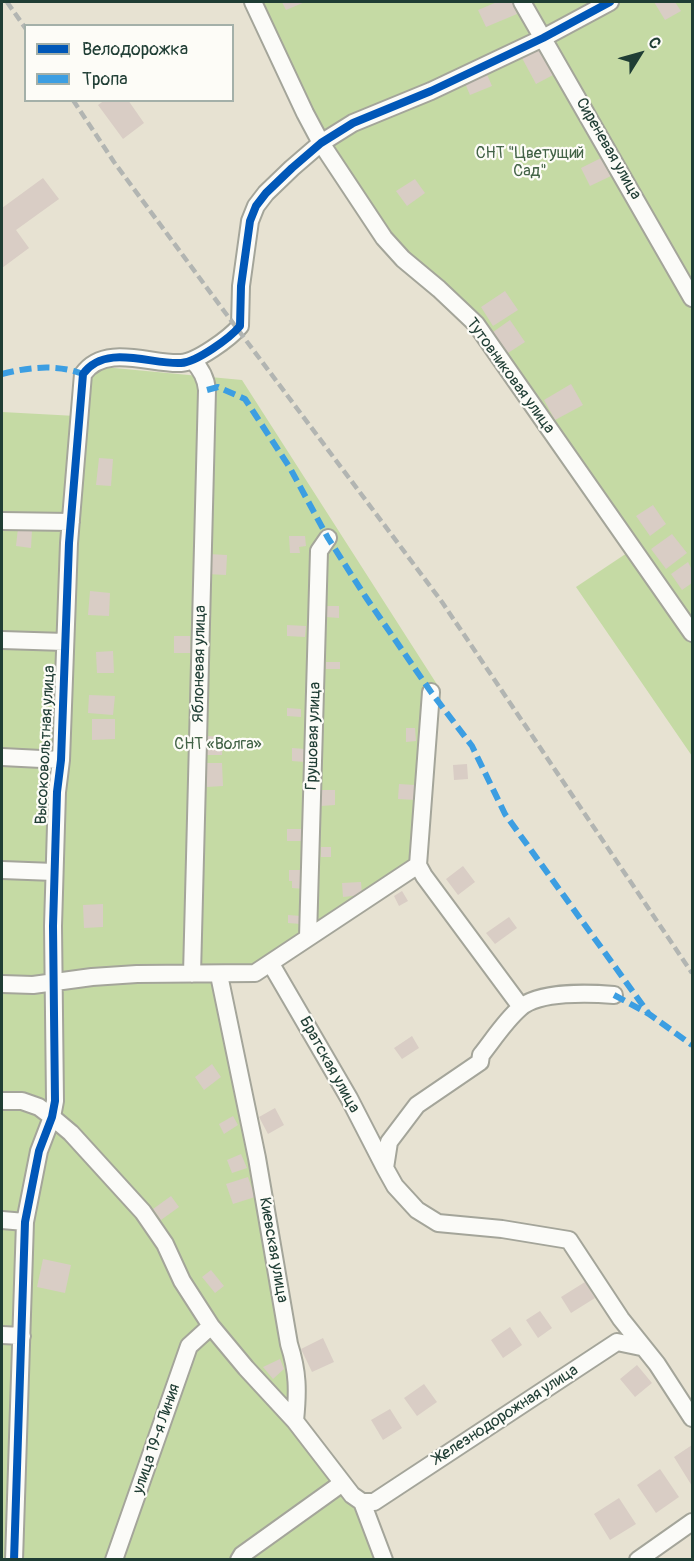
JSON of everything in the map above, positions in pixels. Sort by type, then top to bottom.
[{"type":"street","name":"Тутовниковая улица","points":[[253,2],[321,143],[384,238],[476,324],[693,633]]},
{"type":"street","name":"Сиреневая улица","points":[[522,2],[693,298]]},
{"type":"street","points":[[193,361],[240,326],[242,278],[250,221],[256,206],[266,193],[321,143],[353,123],[431,91],[543,38],[610,2]]},
{"type":"street","name":"Высоковольтная улица","points":[[14,1560],[9,1451],[22,1336],[25,1222],[39,1151],[52,1117],[56,1079],[52,981],[57,792],[61,759],[71,522],[83,374],[98,361],[116,358],[181,363],[193,361]]},
{"type":"street","name":"Яблоневая улица","points":[[192,974],[207,390],[207,382],[193,361]]},
{"type":"street","points":[[2,521],[71,522]]},
{"type":"street","name":"Грушовая улица","points":[[308,938],[319,551],[328,538]]},
{"type":"street","points":[[2,640],[65,642]]},
{"type":"street","points":[[431,692],[418,865],[521,1007]]},
{"type":"street","points":[[2,757],[61,759]]},
{"type":"street","points":[[2,984],[33,985],[104,976],[255,973],[418,865]]},
{"type":"street","points":[[2,870],[54,872]]},
{"type":"street","name":"Братская улица","points":[[271,964],[349,1098],[395,1186],[417,1210],[438,1223],[502,1229],[569,1240],[641,1347]]},
{"type":"street","name":"Киевская улица","points":[[219,975],[257,1158],[289,1344],[296,1367],[298,1392],[295,1421]]},
{"type":"street","points":[[385,1168],[389,1142],[417,1105],[480,1062],[481,1054],[521,1007],[552,995],[614,994]]},
{"type":"street","points":[[2,1101],[22,1101],[39,1107],[52,1117],[70,1133],[153,1224],[182,1281],[211,1326],[295,1421],[341,1484],[352,1496],[368,1502],[384,1560]]},
{"type":"street","points":[[2,1220],[25,1222]]},
{"type":"street","name":"улица 19-я Линия","points":[[114,1560],[189,1346],[211,1326]]},
{"type":"street","points":[[2,1335],[22,1336]]},
{"type":"street","name":"Железнодорожная улица","points":[[368,1502],[616,1342],[641,1347]]},
{"type":"street","points":[[641,1347],[657,1364],[693,1418]]},
{"type":"street","points":[[239,1560],[242,1555],[341,1484]]},
{"type":"street","points":[[638,1560],[693,1522]]},
{"type":"green space","name":"СНТ \"Цветущий Сад\"","points":[[249,2],[692,2],[692,756],[576,587],[633,549],[476,332],[393,257]]},
{"type":"green space","name":"СНТ «Волга»","points":[[82,365],[242,380],[438,686],[424,866],[265,975],[221,984],[301,1431],[391,1559],[2,1560],[2,412],[76,416]]},
{"type":"building","points":[[282,2],[305,2],[286,10]]},
{"type":"building","points":[[497,2],[512,2],[517,14],[486,27],[478,10]]},
{"type":"building","points":[[654,2],[675,2],[681,11],[665,20]]},
{"type":"building","points":[[538,49],[553,75],[536,84],[522,58]]},
{"type":"building","points":[[486,72],[492,86],[470,95],[464,81]]},
{"type":"building","points":[[102,102],[129,102],[144,123],[123,139],[98,105]]},
{"type":"building","points":[[601,158],[611,176],[590,186],[581,168]]},
{"type":"building","points":[[43,178],[59,199],[16,230],[29,248],[2,268],[2,208]]},
{"type":"building","points":[[415,179],[425,193],[407,206],[396,191]]},
{"type":"building","points":[[505,291],[518,310],[493,326],[481,307]]},
{"type":"building","points":[[510,320],[525,342],[508,353],[493,332]]},
{"type":"building","points":[[571,384],[583,405],[555,420],[544,400]]},
{"type":"building","points":[[99,458],[113,459],[111,486],[96,485]]},
{"type":"building","points":[[653,505],[666,524],[650,536],[636,516]]},
{"type":"building","points":[[18,528],[32,530],[31,548],[16,546]]},
{"type":"building","points":[[672,534],[687,553],[666,569],[651,549]]},
{"type":"building","points":[[289,536],[305,536],[306,546],[299,547],[300,553],[290,553]]},
{"type":"building","points":[[208,554],[227,555],[226,575],[206,574]]},
{"type":"building","points":[[688,562],[692,570],[692,583],[682,590],[671,574]]},
{"type":"building","points":[[90,591],[110,593],[109,616],[88,615]]},
{"type":"building","points":[[327,606],[339,606],[339,618],[326,617]]},
{"type":"building","points":[[287,625],[306,626],[305,637],[287,636]]},
{"type":"building","points":[[174,636],[190,636],[191,653],[174,653]]},
{"type":"building","points":[[113,651],[114,673],[97,673],[96,652]]},
{"type":"building","points":[[326,662],[340,662],[340,669],[326,669]]},
{"type":"building","points":[[89,695],[115,696],[113,715],[88,713]]},
{"type":"building","points":[[287,708],[301,709],[301,717],[287,716]]},
{"type":"building","points":[[92,719],[115,719],[115,739],[92,740]]},
{"type":"building","points":[[406,728],[415,728],[416,741],[406,742]]},
{"type":"building","points":[[208,736],[223,737],[222,755],[207,755]]},
{"type":"building","points":[[292,748],[305,749],[305,762],[292,761]]},
{"type":"building","points":[[206,763],[222,763],[223,786],[207,787]]},
{"type":"building","points":[[467,764],[468,779],[454,780],[453,765]]},
{"type":"building","points":[[399,784],[415,785],[415,800],[398,799]]},
{"type":"building","points":[[321,790],[335,790],[335,805],[321,806]]},
{"type":"building","points":[[287,829],[303,829],[303,841],[287,841]]},
{"type":"building","points":[[321,847],[331,847],[331,857],[321,857]]},
{"type":"building","points":[[463,866],[475,882],[458,895],[446,879]]},
{"type":"building","points":[[289,870],[300,870],[300,878],[305,878],[305,889],[292,888],[292,881],[289,881]]},
{"type":"building","points":[[361,882],[362,895],[343,897],[342,883]]},
{"type":"building","points":[[402,891],[408,901],[399,906],[394,896]]},
{"type":"building","points":[[103,904],[103,927],[84,928],[83,905]]},
{"type":"building","points":[[288,915],[301,916],[301,924],[288,923]]},
{"type":"building","points":[[509,917],[517,928],[495,944],[486,933]]},
{"type":"building","points":[[412,1036],[419,1048],[402,1059],[394,1048]]},
{"type":"building","points":[[212,1064],[221,1077],[204,1090],[195,1077]]},
{"type":"building","points":[[275,1108],[284,1125],[268,1134],[259,1117]]},
{"type":"building","points":[[233,1116],[238,1125],[224,1134],[219,1124]]},
{"type":"building","points":[[241,1154],[247,1168],[232,1173],[227,1160]]},
{"type":"building","points":[[248,1177],[255,1197],[233,1204],[226,1184]]},
{"type":"building","points":[[171,1196],[179,1207],[161,1220],[153,1209]]},
{"type":"building","points":[[43,1259],[71,1265],[65,1293],[37,1287]]},
{"type":"building","points":[[211,1270],[224,1286],[215,1293],[202,1277]]},
{"type":"building","points":[[585,1282],[595,1298],[571,1313],[561,1297]]},
{"type":"building","points":[[540,1311],[552,1328],[538,1338],[526,1320]]},
{"type":"building","points":[[510,1327],[522,1345],[503,1358],[491,1340]]},
{"type":"building","points":[[323,1338],[334,1362],[312,1372],[301,1349]]},
{"type":"building","points":[[280,1359],[284,1369],[273,1379],[263,1367]]},
{"type":"building","points":[[637,1365],[652,1383],[635,1397],[620,1379]]},
{"type":"building","points":[[424,1384],[437,1402],[417,1416],[404,1398]]},
{"type":"building","points":[[390,1409],[402,1428],[383,1440],[371,1420]]},
{"type":"building","points":[[692,1445],[692,1486],[674,1457]]},
{"type":"building","points":[[660,1469],[679,1497],[656,1513],[637,1485]]},
{"type":"building","points":[[619,1498],[636,1524],[610,1540],[594,1514]]},
{"type":"railway","points":[[7,2],[24,26]]},
{"type":"railway","points":[[74,102],[114,162],[442,602],[692,973]]},
{"type":"marked path","points":[[2,374],[43,368],[63,369],[83,374]]},
{"type":"marked path","points":[[207,390],[218,387],[245,399],[290,468],[328,538],[365,596],[431,692],[472,746],[505,814],[649,1014]]},
{"type":"marked path","points":[[614,995],[649,1014],[692,1045]]},
{"type":"cycle path","points":[[14,1560],[25,1222],[39,1151],[52,1117],[55,1101],[53,926],[57,792],[61,760],[69,543],[83,374],[92,365],[104,359],[116,357],[169,363],[188,362],[221,343],[240,326],[241,286],[250,221],[256,206],[292,168],[321,143],[353,123],[431,91],[543,38],[610,2]]}]
